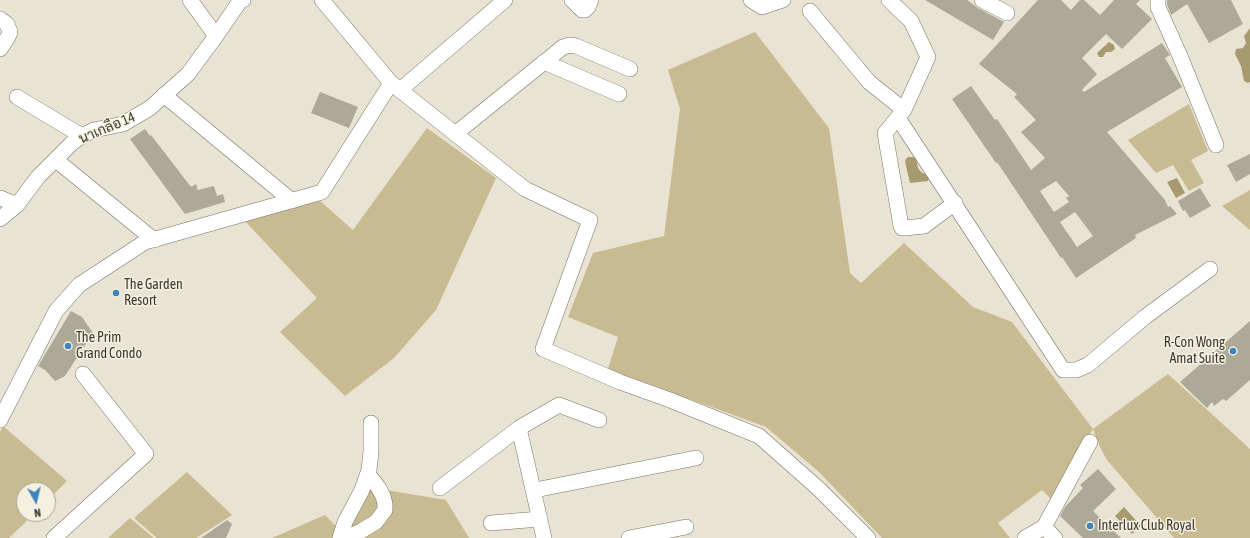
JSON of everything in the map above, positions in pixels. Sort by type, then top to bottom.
[{"type":"street","points":[[190,0],[216,36]]},
{"type":"street","name":"นาเกลือ 14","points":[[0,219],[17,205],[38,178],[82,136],[94,130],[123,124],[150,108],[188,74],[240,1],[243,0]]},
{"type":"street","points":[[322,0],[395,87],[525,189],[590,220],[543,349],[620,382],[670,400],[759,436],[820,490],[868,538]]},
{"type":"street","points":[[0,420],[56,311],[79,285],[145,242],[322,192],[395,87],[506,0]]},
{"type":"street","points":[[572,0],[582,10],[585,10],[591,0]]},
{"type":"street","points":[[751,0],[762,7],[783,0]]},
{"type":"street","points":[[889,0],[911,21],[928,57],[901,114],[885,133],[901,226],[902,228],[924,226],[955,203]]},
{"type":"street","points":[[982,0],[1007,13]]},
{"type":"street","points":[[1158,0],[1158,7],[1180,56],[1216,145]]},
{"type":"street","points":[[810,11],[870,82],[901,114],[955,203],[1063,370],[1076,370],[1088,365],[1145,317],[1210,269]]},
{"type":"street","points":[[0,19],[7,24],[10,29],[8,37],[0,49]]},
{"type":"street","points":[[455,134],[563,47],[570,45],[576,46],[630,68]]},
{"type":"street","points":[[544,62],[619,94]]},
{"type":"street","points":[[164,95],[292,201]]},
{"type":"street","points":[[17,97],[82,136]]},
{"type":"street","points":[[56,160],[154,240]]},
{"type":"street","points":[[0,198],[17,205]]},
{"type":"street","points":[[54,538],[146,454],[83,374]]},
{"type":"street","points":[[440,488],[519,428],[559,405],[599,420]]},
{"type":"street","points":[[340,538],[345,522],[362,490],[368,474],[371,450],[371,424]]},
{"type":"street","points":[[519,428],[535,490],[544,538]]},
{"type":"street","points":[[1025,538],[1050,533],[1090,442]]},
{"type":"street","points":[[535,490],[696,458]]},
{"type":"street","points":[[347,538],[376,522],[385,510],[383,496],[368,474]]},
{"type":"street","points":[[491,523],[540,519]]},
{"type":"street","points":[[629,538],[686,528]]},
{"type":"shaded area","points":[[1250,28],[1250,82],[1248,83],[1244,81],[1241,66],[1235,54],[1236,49],[1243,48],[1246,43],[1244,36]]},
{"type":"shaded area","points":[[755,32],[829,128],[850,273],[861,283],[904,243],[973,307],[1012,322],[1093,429],[1052,500],[1042,490],[998,523],[1010,538],[882,538],[819,472],[766,427],[608,369],[618,337],[568,317],[593,253],[664,236],[680,109],[668,70]]},
{"type":"shaded area","points":[[1109,42],[1114,45],[1115,49],[1111,52],[1106,52],[1103,57],[1099,57],[1097,53]]},
{"type":"shaded area","points":[[1189,104],[1208,151],[1191,160],[1204,183],[1189,191],[1173,165],[1156,173],[1128,140]]},
{"type":"shaded area","points":[[427,128],[496,178],[436,310],[394,358],[345,396],[280,332],[317,298],[245,221],[319,200],[353,230]]},
{"type":"shaded area","points":[[908,157],[913,157],[916,159],[918,168],[921,172],[927,175],[929,178],[928,181],[910,183],[905,162]]},
{"type":"shaded area","points":[[1177,178],[1185,193],[1176,198],[1167,182]]},
{"type":"shaded area","points":[[1250,190],[1250,230],[1222,206]]},
{"type":"shaded area","points":[[1168,374],[1250,449],[1250,538],[1174,538],[1107,460],[1093,429]]},
{"type":"shaded area","points":[[3,426],[67,481],[56,492],[56,482],[16,482],[16,522],[26,522],[9,538],[0,538],[0,432]]},
{"type":"shaded area","points":[[187,472],[232,515],[196,538],[157,538],[134,518]]},
{"type":"shaded area","points":[[367,487],[446,500],[469,538],[272,538],[325,515],[336,526]]},
{"type":"shaded area","points":[[1124,507],[1141,526],[1132,534],[1115,516]]},
{"type":"shaded area","points":[[130,518],[154,538],[108,538]]},
{"type":"building","points":[[925,0],[967,0],[978,8],[1004,22],[993,40]]},
{"type":"building","points":[[1038,0],[1061,0],[1071,10],[1080,0],[1084,0],[1100,15],[1114,0],[1140,0],[1136,4],[1152,19],[1122,49],[1106,34],[1082,58],[1097,74],[1082,90],[1084,92],[1162,43],[1170,55],[1165,58],[1182,87],[1107,132],[1165,200],[1168,207],[1170,206],[1177,214],[1135,235],[1136,238],[1076,278],[952,99],[971,86],[995,120],[997,119],[1031,170],[1045,158],[1021,132],[1036,120],[1014,97],[1017,94],[979,64]],"holes":[[[1056,181],[1069,196],[1066,198],[1069,202],[1054,212],[1040,191]],[[1075,212],[1093,236],[1077,247],[1060,222]]]},
{"type":"building","points":[[1167,0],[1231,0],[1243,24],[1209,43],[1187,4],[1171,15]]},
{"type":"building","points":[[320,92],[358,107],[349,128],[311,113]]},
{"type":"building","points":[[145,129],[191,187],[196,184],[198,190],[214,186],[217,196],[223,194],[225,202],[185,214],[130,139]]},
{"type":"building","points":[[1250,154],[1250,174],[1236,182],[1227,165]]},
{"type":"building","points":[[1200,188],[1211,206],[1190,218],[1185,210],[1183,211],[1178,201]]},
{"type":"building","name":"The Prim Grand Condo","points":[[71,311],[82,317],[93,333],[65,376],[55,381],[45,370],[38,366]]},
{"type":"building","name":"R-Con Wong Amat Suite","points":[[1250,321],[1250,380],[1226,401],[1223,399],[1214,406],[1212,402],[1207,408],[1180,382]]},
{"type":"building","points":[[1098,469],[1116,489],[1093,511],[1121,538],[1083,538],[1060,516],[1065,507],[1083,488],[1080,485]]},
{"type":"building","points":[[227,520],[232,524],[226,538],[201,538]]},
{"type":"place","name":"The Garden Resort","points":[[116,293]]},
{"type":"place","name":"The Prim Grand Condo","points":[[68,346]]},
{"type":"place","name":"R-Con Wong Amat Suite","points":[[1233,351]]},
{"type":"place","name":"Interlux Club Royal","points":[[1090,526]]}]
